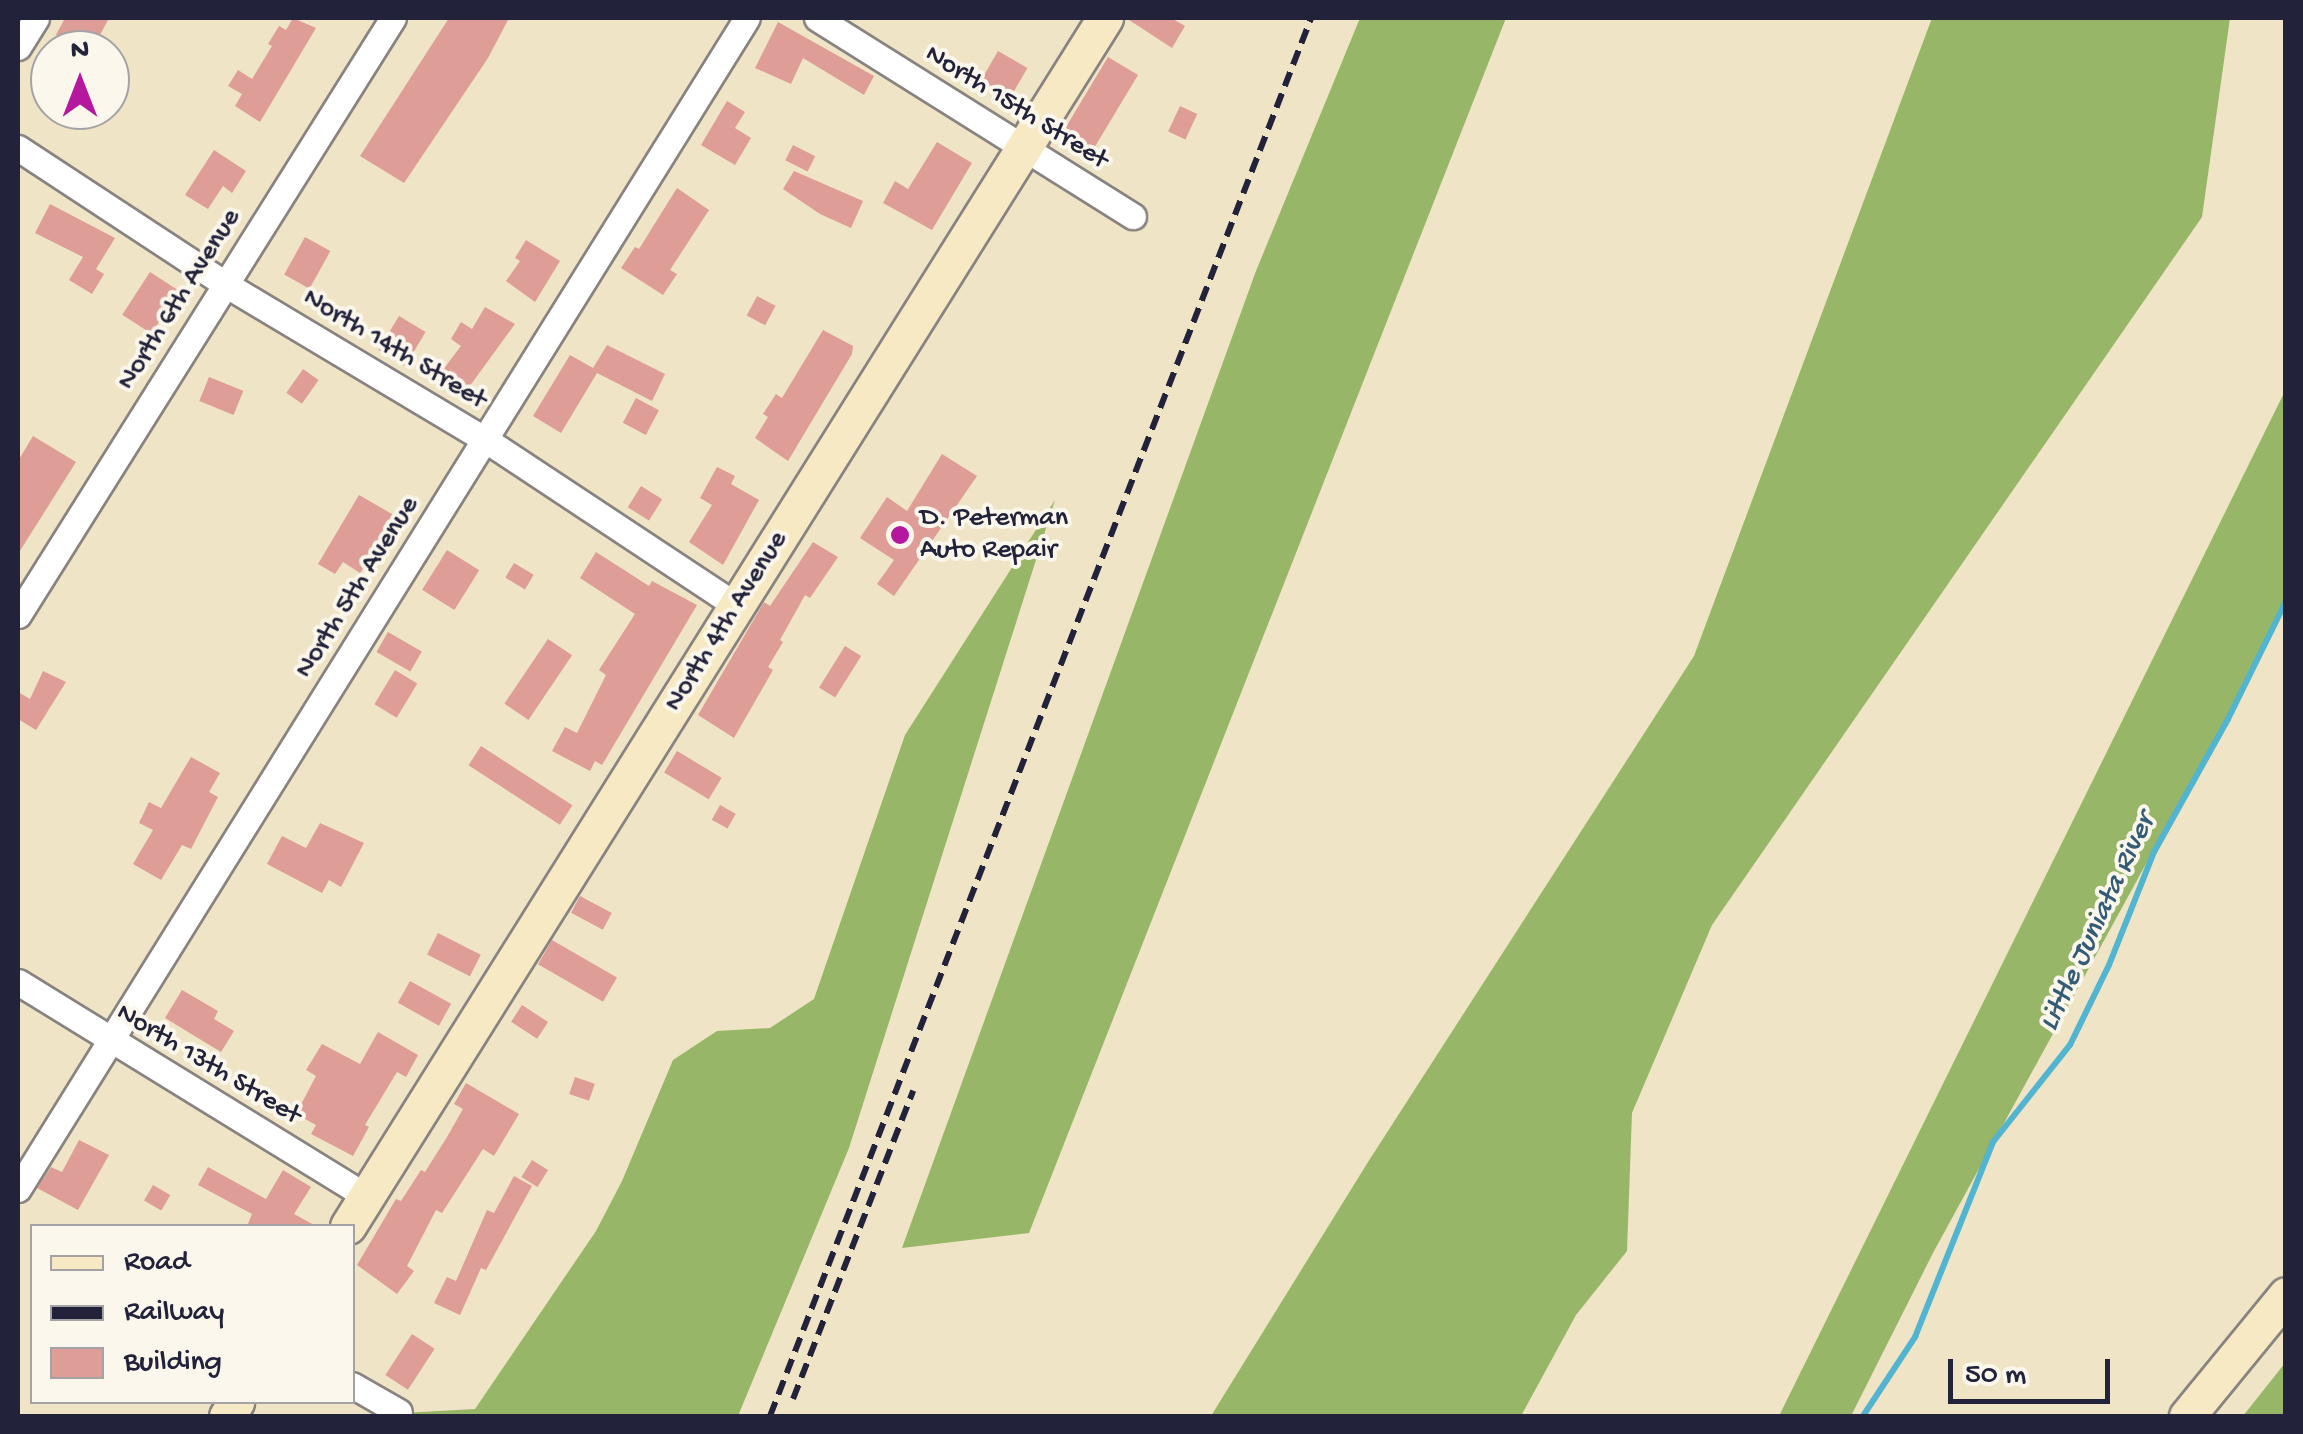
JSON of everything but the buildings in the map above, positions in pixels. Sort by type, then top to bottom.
[{"type":"main road","name":"North 4th Avenue","points":[[358,1212],[1105,18]]},
{"type":"main road","points":[[2187,1416],[2286,1295]]},
{"type":"street","points":[[18,47],[36,18]]},
{"type":"street","name":"North 6th Avenue","points":[[18,615],[393,18]]},
{"type":"street","name":"North 5th Avenue","points":[[18,1189],[746,18]]},
{"type":"street","name":"North 15th Street","points":[[818,18],[1021,150],[1133,216]]},
{"type":"street","name":"North 14th Street","points":[[18,148],[225,284],[486,440],[737,606]]},
{"type":"street","name":"North 13th Street","points":[[18,982],[111,1041],[358,1212]]},
{"type":"street","points":[[355,1387],[399,1412]]},
{"type":"green space","points":[[1360,18],[1506,18],[1029,1233],[902,1248],[1256,271]]},
{"type":"green space","points":[[1932,18],[2230,18],[2202,217],[1712,925],[1632,1113],[1627,1251],[1576,1315],[1521,1416],[1211,1416],[1368,1162],[1694,656]]},
{"type":"green space","points":[[2285,391],[2285,605],[2268,641],[1934,1251],[1851,1416],[1779,1416]]},
{"type":"green space","points":[[1055,500],[849,1148],[738,1416],[348,1416],[475,1409],[596,1231],[622,1181],[673,1060],[717,1031],[770,1028],[814,999],[905,735]]},
{"type":"green space","points":[[2285,1363],[2285,1416],[2243,1416]]},
{"type":"waterway","name":"Little Juniata River","points":[[1863,1416],[1915,1337],[1993,1142],[2070,1045],[2109,965],[2154,852],[2228,719],[2286,601]]},
{"type":"railway","points":[[770,1416],[1311,18]]},
{"type":"railway","points":[[793,1399],[913,1091]]},
{"type":"place","name":"D. Peterman Auto Repair","points":[[900,535]]}]
